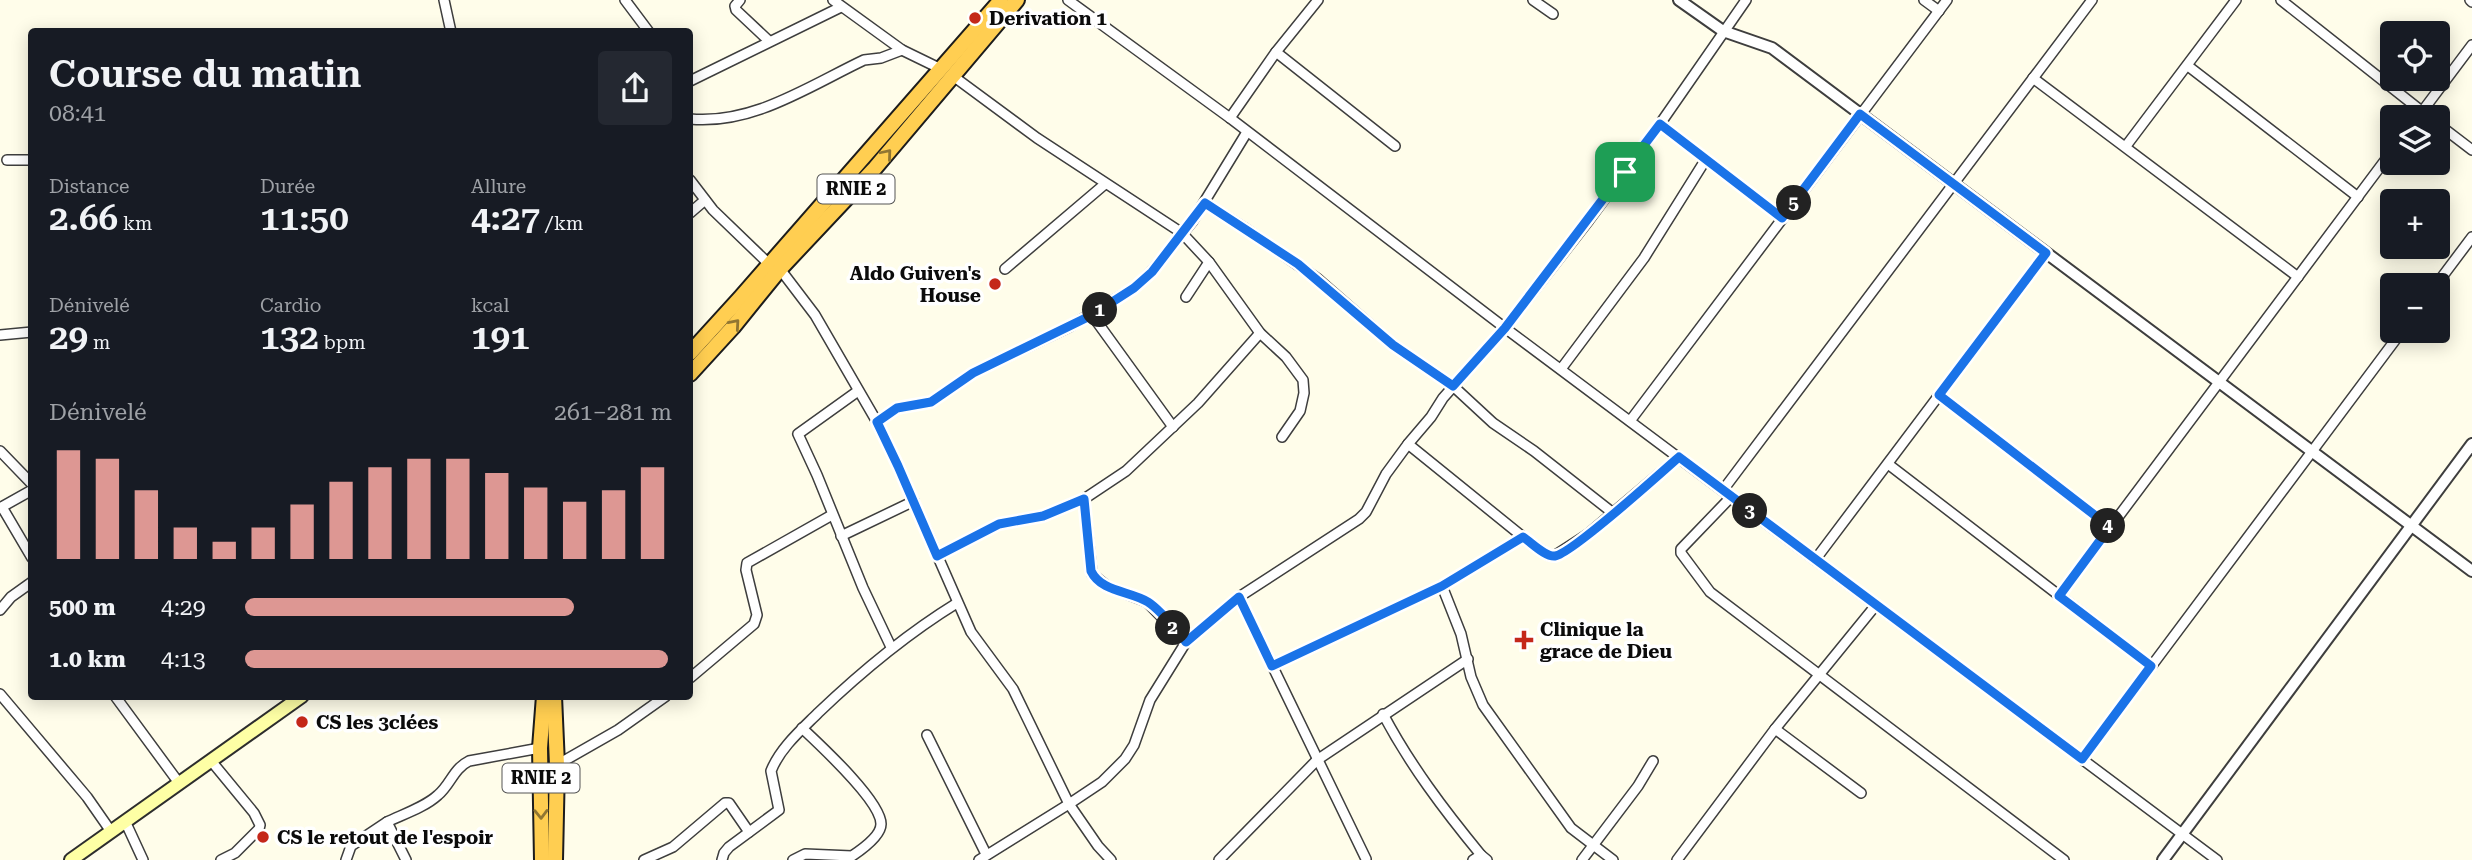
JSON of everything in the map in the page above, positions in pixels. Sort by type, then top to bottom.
[{"type":"highway","name":"RNIE 2","points":[[693,371],[733,327],[774,267],[939,68],[1001,0]]},
{"type":"highway","name":"RNIE 2","points":[[693,351],[875,168],[1017,0]]},
{"type":"highway","name":"RNIE 2","points":[[542,860],[540,748],[544,700]]},
{"type":"highway","name":"RNIE 2","points":[[554,700],[557,765],[555,860]]},
{"type":"main road","points":[[71,860],[297,700]]},
{"type":"street","points":[[444,0],[450,28]]},
{"type":"street","points":[[625,0],[646,28]]},
{"type":"street","points":[[740,0],[735,6],[736,10],[769,41]]},
{"type":"street","points":[[833,0],[902,50],[939,68]]},
{"type":"street","points":[[1068,0],[1230,118],[1505,328],[2217,860]]},
{"type":"street","points":[[1230,118],[1276,52],[1318,0]]},
{"type":"street","points":[[1533,0],[1553,14]]},
{"type":"street","points":[[1679,0],[1723,31],[1772,48],[2472,571]]},
{"type":"street","points":[[927,735],[982,857],[1102,782],[1125,759],[1135,744],[1150,700],[1186,642],[1239,597],[1366,512],[1386,474],[1408,444],[1453,386],[1505,328],[1660,124],[1746,0]]},
{"type":"street","points":[[1924,0],[1938,11]]},
{"type":"street","points":[[1630,421],[1947,0]]},
{"type":"street","points":[[1723,490],[2092,0]]},
{"type":"street","points":[[2126,146],[2236,0]]},
{"type":"street","points":[[2281,0],[2411,105]]},
{"type":"street","points":[[693,79],[841,7]]},
{"type":"street","points":[[2430,105],[2472,45]]},
{"type":"street","points":[[693,118],[709,120],[748,114],[864,60],[881,58],[902,50]]},
{"type":"street","points":[[1276,52],[1395,146]]},
{"type":"street","points":[[2188,66],[2358,197]]},
{"type":"street","points":[[954,76],[1037,138],[1182,233],[1209,262],[1260,333],[1286,356],[1303,380],[1304,393],[1300,411],[1282,437]]},
{"type":"street","points":[[2033,78],[2298,277]]},
{"type":"street","points":[[1660,124],[1782,218]]},
{"type":"street","points":[[877,422],[897,408],[931,402],[973,373],[1092,315],[1134,288],[1152,272],[1205,203],[1247,132]]},
{"type":"street","points":[[2450,133],[2472,150]]},
{"type":"street","points":[[6,159],[28,160]]},
{"type":"street","points":[[1561,369],[1644,258],[1706,159]]},
{"type":"street","points":[[2059,596],[2380,167]]},
{"type":"street","points":[[693,184],[705,201],[774,267],[815,315],[877,422],[971,632],[1013,689],[1069,804],[1111,860]]},
{"type":"street","points":[[1005,269],[1105,184]]},
{"type":"street","points":[[693,211],[705,201]]},
{"type":"street","points":[[1205,203],[1298,264],[1393,345],[1453,386],[1493,423],[1534,451],[1613,513]]},
{"type":"street","points":[[2445,273],[2472,237]]},
{"type":"street","points":[[1815,560],[2046,253]]},
{"type":"street","points":[[1186,297],[1209,262]]},
{"type":"street","points":[[1092,315],[1173,427]]},
{"type":"street","points":[[0,335],[28,332]]},
{"type":"street","points":[[937,556],[999,524],[1043,516],[1084,499],[1126,471],[1198,403],[1260,333]]},
{"type":"street","points":[[2082,759],[2393,343]]},
{"type":"street","points":[[858,391],[798,434],[891,647]]},
{"type":"street","points":[[1939,395],[2110,527]]},
{"type":"street","points":[[1408,444],[1523,537],[1548,555],[1554,556],[1588,534],[1679,457]]},
{"type":"street","points":[[2163,860],[2472,444]]},
{"type":"street","points":[[0,452],[28,480]]},
{"type":"street","points":[[1888,464],[2151,666]]},
{"type":"street","points":[[28,492],[1,508],[28,552]]},
{"type":"street","points":[[1731,497],[1682,545],[1681,553],[1715,597],[2064,860]]},
{"type":"street","points":[[1084,499],[1092,574],[1108,587],[1147,602],[1186,642]]},
{"type":"street","points":[[841,536],[914,501]]},
{"type":"street","points":[[693,675],[754,624],[757,615],[746,570],[747,563],[832,515]]},
{"type":"street","points":[[1272,666],[1442,586],[1523,537]]},
{"type":"street","points":[[0,610],[11,597],[28,585]]},
{"type":"street","points":[[1442,586],[1468,659],[1471,677],[1483,705],[1571,828],[1613,860]]},
{"type":"street","points":[[1239,597],[1366,860]]},
{"type":"street","points":[[722,860],[724,853],[779,810],[771,771],[802,729],[891,647],[957,603]]},
{"type":"street","points":[[1677,860],[1775,729],[1876,605]]},
{"type":"street","points":[[1219,860],[1317,760],[1468,659]]},
{"type":"street","points":[[0,694],[87,797],[110,830]]},
{"type":"street","points":[[119,700],[179,783]]},
{"type":"street","points":[[540,774],[618,730],[660,700]]},
{"type":"street","points":[[1383,715],[1427,786],[1480,858]]},
{"type":"street","points":[[793,860],[805,854],[852,856],[879,831],[881,824],[879,816],[850,776],[802,729]]},
{"type":"street","points":[[1775,729],[1861,793]]},
{"type":"street","points":[[346,860],[351,846],[387,822],[440,793],[460,766],[469,761],[540,748]]},
{"type":"street","points":[[1583,860],[1653,761]]},
{"type":"street","points":[[212,762],[254,813],[260,825],[235,853],[221,860]]},
{"type":"street","points":[[644,860],[673,847],[724,803],[729,803],[749,832]]},
{"type":"street","points":[[125,821],[143,860]]},
{"type":"street","points":[[387,822],[406,860]]},
{"type":"place","name":"Derivation 1","points":[[975,18]]},
{"type":"place","name":"Aldo Guiven's House","points":[[995,284]]},
{"type":"place","name":"Clinique la grace de Dieu","points":[[1524,640]]},
{"type":"place","name":"CS les 3clées","points":[[302,722]]},
{"type":"place","name":"CS le retout de l'espoir","points":[[263,837]]},
{"type":"route","points":[[1860,114],[2046,253],[1939,395],[2110,527],[2059,596],[2151,666],[2082,759],[1679,457],[1588,534],[1559,554],[1548,555],[1523,537],[1484,559],[1458,578],[1272,666],[1239,597],[1186,642],[1147,602],[1108,587],[1094,576],[1091,571],[1084,499],[1043,516],[1009,520],[937,556],[877,422],[897,408],[931,402],[973,373],[1092,315],[1134,288],[1152,272],[1205,203],[1298,264],[1393,345],[1453,386],[1505,328],[1625,172],[1660,124],[1782,218],[1860,114]]}]
